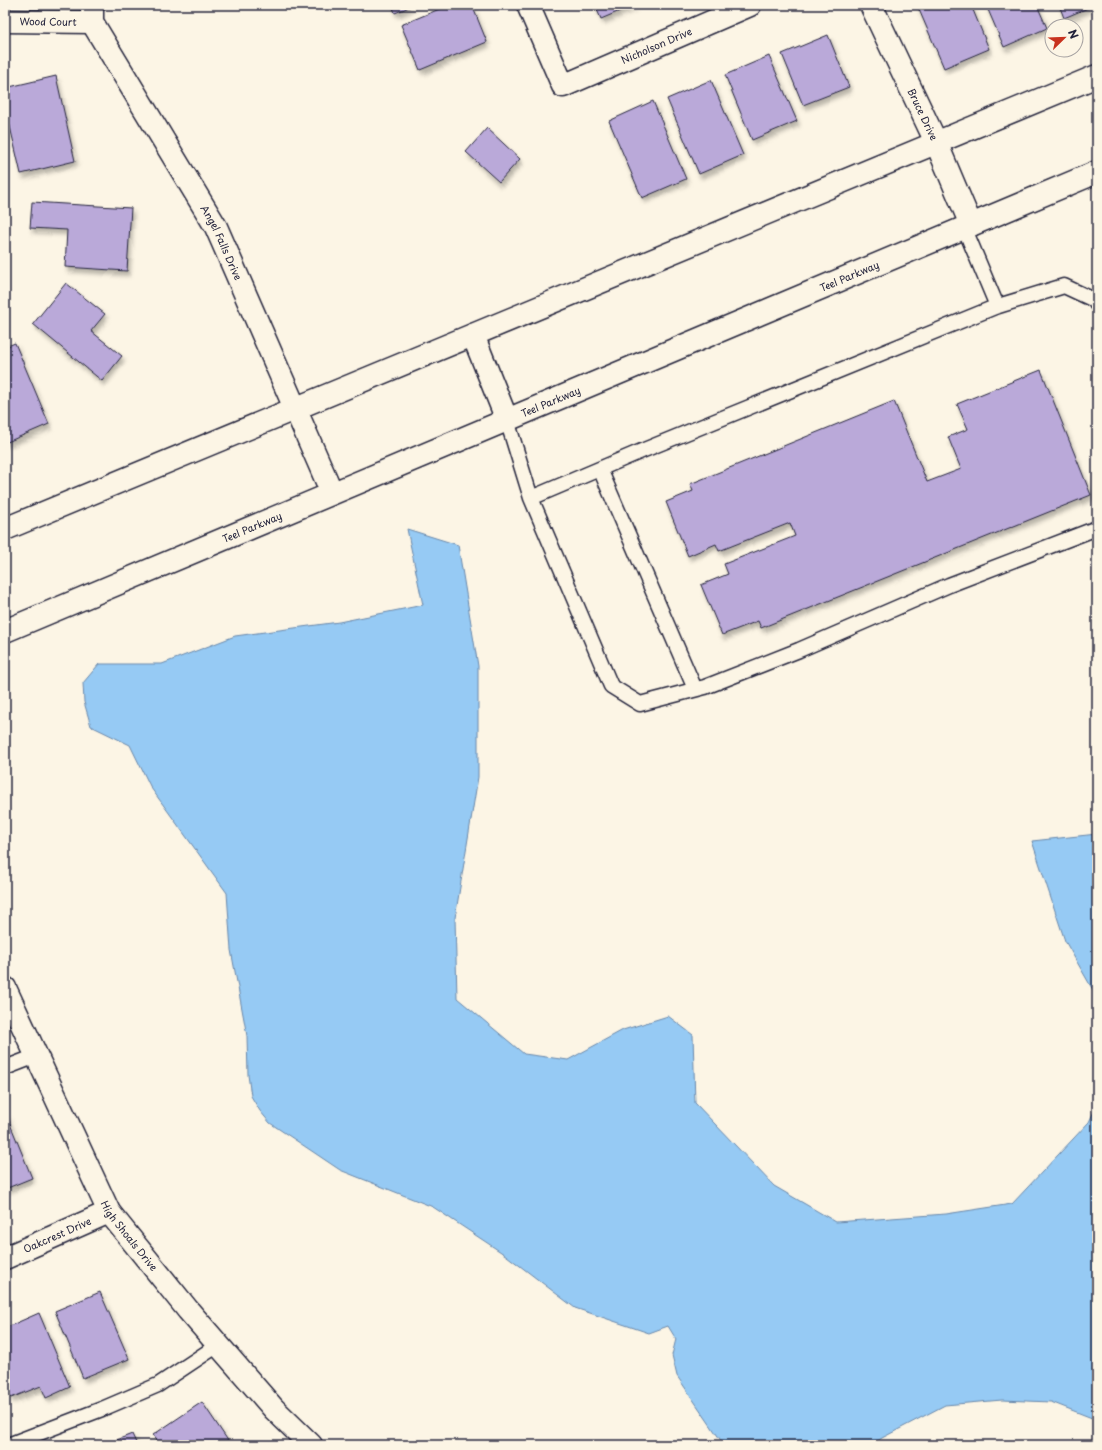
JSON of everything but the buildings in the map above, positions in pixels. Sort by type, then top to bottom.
[{"type":"main road","name":"Nicholson Drive","points":[[528,5],[563,86],[750,5]]},
{"type":"main road","name":"Bruce Drive","points":[[871,5],[936,142],[967,226]]},
{"type":"main road","name":"Wood Court","points":[[5,22],[92,14]]},
{"type":"main road","name":"Angel Falls Drive","points":[[92,14],[216,226],[332,493]]},
{"type":"main road","points":[[5,529],[1097,76]]},
{"type":"main road","name":"Teel Parkway","points":[[5,631],[1097,172]]},
{"type":"main road","points":[[473,335],[507,420]]},
{"type":"main road","name":"High Shoals Drive","points":[[5,988],[108,1212],[188,1310],[274,1409],[311,1445]]},
{"type":"main road","name":"Oakcrest Drive","points":[[5,1258],[108,1212]]},
{"type":"lane","points":[[967,226],[997,306]]},
{"type":"lane","points":[[531,498],[997,306],[1064,286],[1094,300],[1097,305]]},
{"type":"lane","points":[[507,420],[531,498],[611,686],[640,704],[695,689],[792,653],[949,585],[1097,528]]},
{"type":"lane","points":[[600,469],[695,689]]},
{"type":"lane","points":[[5,1068],[36,1056]]},
{"type":"lane","points":[[8,1445],[102,1409],[158,1385],[218,1344]]},
{"type":"water","points":[[407,529],[458,545],[478,666],[478,777],[455,918],[457,998],[524,1054],[568,1060],[623,1030],[668,1016],[693,1035],[695,1103],[774,1186],[836,1222],[946,1214],[1012,1204],[1089,1122],[1097,1105],[1097,1420],[1051,1402],[1002,1400],[945,1405],[871,1445],[724,1445],[677,1376],[672,1355],[676,1339],[668,1326],[649,1333],[575,1308],[507,1256],[433,1207],[340,1170],[270,1123],[260,1111],[251,1096],[248,1075],[247,1036],[231,950],[227,893],[151,788],[130,745],[91,726],[84,702],[83,683],[99,664],[162,664],[235,636],[339,622],[423,605]]},
{"type":"water","points":[[1097,834],[1097,997],[1065,941],[1032,841]]}]
